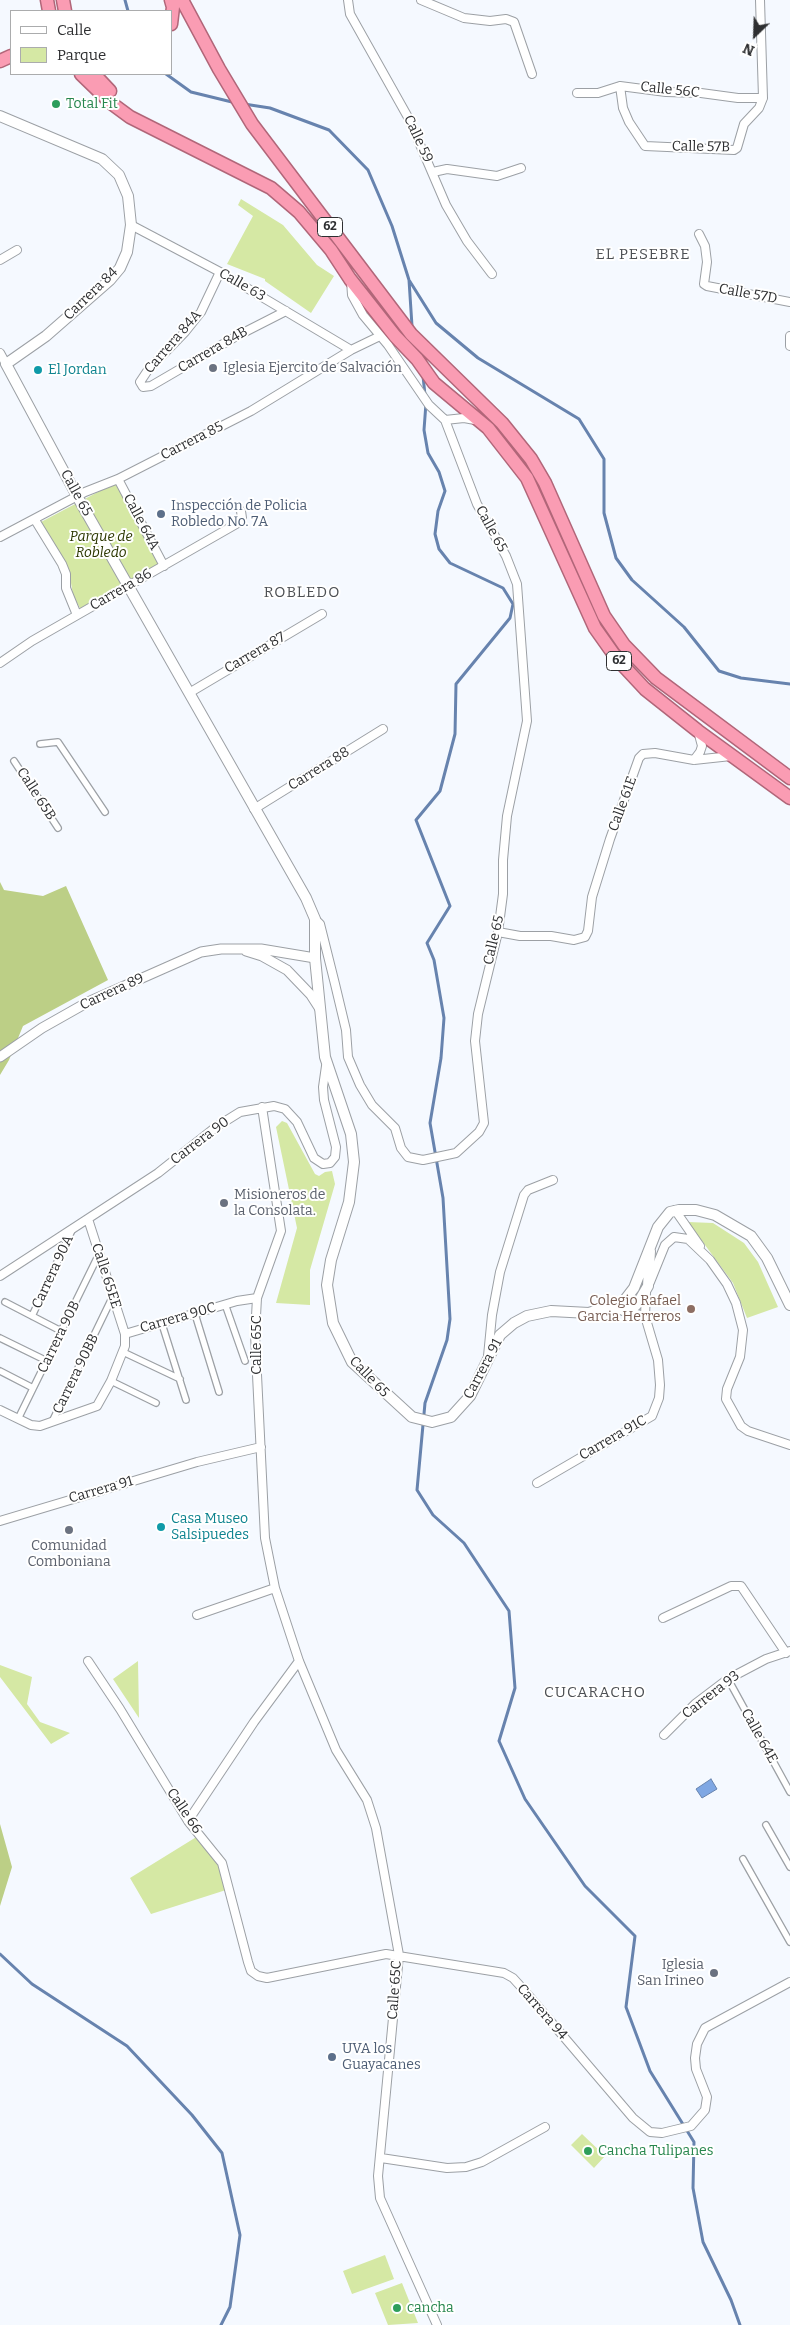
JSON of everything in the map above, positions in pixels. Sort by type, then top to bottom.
[{"type":"highway","points":[[172,20],[176,2]]},
{"type":"highway","name":"62","points":[[176,2],[203,38],[252,124],[411,334],[502,423],[532,459],[545,483],[604,616],[624,646],[656,678],[790,778]]},
{"type":"highway","name":"62","points":[[82,75],[111,103],[150,128],[271,188],[285,198],[331,250],[350,279],[395,336],[417,359],[434,383],[482,422],[501,442],[527,478],[595,628],[602,639],[645,689],[731,756],[790,798]]},
{"type":"highway","points":[[95,75],[150,128]]},
{"type":"main road","name":"Carrera 84","points":[[0,118],[13,121],[98,156],[116,171],[128,196],[131,225],[125,258],[110,280],[41,341],[6,364]]},
{"type":"main road","name":"Calle 65","points":[[6,364],[78,496],[306,898],[315,919],[315,958],[326,1066],[351,1134],[354,1162],[350,1202],[328,1271],[327,1294],[333,1323],[352,1362],[412,1416]]},
{"type":"main road","points":[[675,1210],[692,1209],[707,1212],[722,1218],[751,1236],[767,1258],[790,1304]]},
{"type":"main road","name":"Carrera 91","points":[[412,1416],[426,1422],[447,1418],[460,1409],[470,1396],[487,1359],[504,1332],[527,1316],[552,1311],[589,1313],[624,1301],[634,1288],[660,1223],[675,1210]]},
{"type":"main road","points":[[598,1311],[635,1306],[648,1286],[650,1247]]},
{"type":"street","name":"Calle 59","points":[[348,0],[350,14],[396,94],[434,172],[446,205],[467,241],[492,274]]},
{"type":"street","points":[[421,0],[464,18],[490,21],[506,19],[514,22],[532,74]]},
{"type":"street","points":[[760,0],[763,98]]},
{"type":"street","name":"Calle 56C","points":[[578,93],[598,93],[620,86],[666,92],[701,93],[738,98],[763,98]]},
{"type":"street","name":"Calle 57B","points":[[620,86],[623,108],[629,122],[645,146],[649,147],[734,150],[739,144],[744,124],[759,108],[763,98]]},
{"type":"street","points":[[434,172],[447,169],[497,176],[521,168]]},
{"type":"street","name":"Calle 63","points":[[131,225],[220,272],[350,350]]},
{"type":"street","name":"Calle 57D","points":[[699,234],[704,246],[707,262],[704,284],[790,302]]},
{"type":"street","points":[[0,260],[17,250]]},
{"type":"street","name":"Carrera 84A","points":[[141,385],[148,370],[196,318],[220,272]]},
{"type":"street","points":[[350,279],[352,294],[359,308],[423,395],[445,420],[464,418],[482,422]]},
{"type":"street","name":"Carrera 84B","points":[[141,385],[143,387],[151,386],[235,337],[286,311]]},
{"type":"street","name":"Carrera 85","points":[[0,537],[78,496],[118,479],[251,412],[350,350],[380,336]]},
{"type":"street","points":[[790,336],[790,346]]},
{"type":"street","name":"Calle 65","points":[[0,353],[6,364]]},
{"type":"street","name":"Calle 65","points":[[315,919],[320,924],[338,993],[346,1030],[348,1057],[360,1085],[372,1105],[395,1128],[406,1154],[414,1160],[447,1156],[459,1151],[479,1132],[484,1123],[475,1041],[476,1028],[484,982],[498,932],[503,894],[503,860],[507,816],[527,721],[519,597],[506,556],[477,504],[445,420]]},
{"type":"street","name":"Calle 64A","points":[[118,479],[164,566]]},
{"type":"street","name":"Carrera 86","points":[[0,663],[77,615],[238,523],[241,515]]},
{"type":"street","points":[[35,520],[62,564],[66,574],[66,588],[77,615]]},
{"type":"street","name":"Carrera 87","points":[[189,693],[322,614]]},
{"type":"street","name":"Carrera 88","points":[[254,809],[383,729]]},
{"type":"street","points":[[694,760],[702,746],[698,731]]},
{"type":"street","points":[[40,744],[58,742],[105,812]]},
{"type":"street","name":"Calle 61E","points":[[498,932],[574,940],[585,937],[588,931],[592,897],[639,758],[643,754],[655,753],[694,760]]},
{"type":"street","points":[[694,760],[731,756]]},
{"type":"street","name":"Calle 65B","points":[[14,761],[58,828]]},
{"type":"street","name":"Carrera 89","points":[[0,1056],[52,1022],[128,984],[201,952],[234,948],[288,952],[315,958]]},
{"type":"street","name":"Carrera 89","points":[[234,948],[262,956],[287,970],[311,994],[320,1009]]},
{"type":"street","name":"Carrera 90","points":[[0,1276],[158,1173],[227,1120],[247,1110],[277,1106],[289,1112],[297,1122],[314,1158],[323,1164],[330,1163],[335,1157],[336,1148],[324,1100],[323,1087],[326,1066]]},
{"type":"street","name":"Calle 65C","points":[[262,1107],[281,1231],[257,1298],[254,1350],[261,1447],[264,1538],[275,1588],[300,1661],[336,1750],[362,1789],[372,1815],[398,1955],[378,2176],[380,2198],[437,2325]]},
{"type":"street","points":[[487,1359],[492,1315],[500,1272],[524,1195],[528,1190],[553,1180]]},
{"type":"street","points":[[675,1210],[727,1284],[736,1303],[742,1330],[740,1357],[727,1389],[726,1399],[740,1426],[748,1431],[790,1444]]},
{"type":"street","name":"Calle 65EE","points":[[88,1219],[125,1334]]},
{"type":"street","name":"Carrera 90A","points":[[32,1316],[74,1226]]},
{"type":"street","points":[[616,1310],[645,1316],[645,1297],[648,1286],[670,1240],[680,1237],[688,1239],[710,1260]]},
{"type":"street","name":"Carrera 90B","points":[[18,1419],[99,1254]]},
{"type":"street","name":"Carrera 90BB","points":[[52,1422],[112,1298]]},
{"type":"street","name":"Carrera 90C","points":[[18,1419],[33,1426],[52,1422],[97,1406],[111,1381],[123,1352],[125,1334],[225,1304],[257,1298]]},
{"type":"street","points":[[5,1302],[61,1331]]},
{"type":"street","points":[[225,1304],[245,1361]]},
{"type":"street","points":[[195,1314],[219,1392]]},
{"type":"street","name":"Carrera 91C","points":[[537,1483],[652,1416],[660,1385],[658,1360],[645,1316]]},
{"type":"street","points":[[162,1324],[186,1400]]},
{"type":"street","points":[[0,1338],[47,1361]]},
{"type":"street","points":[[123,1352],[180,1379]]},
{"type":"street","points":[[0,1371],[33,1388]]},
{"type":"street","points":[[111,1381],[156,1403]]},
{"type":"street","points":[[0,1410],[18,1419]]},
{"type":"street","name":"Carrera 91","points":[[0,1521],[197,1462],[261,1447]]},
{"type":"street","points":[[663,1618],[732,1586],[741,1586],[788,1652]]},
{"type":"street","points":[[197,1615],[275,1588]]},
{"type":"street","name":"Carrera 93","points":[[664,1735],[695,1704],[728,1679],[766,1659],[788,1652]]},
{"type":"street","name":"Calle 66","points":[[88,1661],[120,1709],[188,1821],[219,1858],[226,1870],[248,1962],[253,1973]]},
{"type":"street","points":[[188,1821],[254,1722],[300,1661]]},
{"type":"street","name":"Calle 64E","points":[[728,1679],[790,1792]]},
{"type":"street","points":[[766,1825],[790,1867]]},
{"type":"street","points":[[743,1859],[790,1942]]},
{"type":"street","name":"Carrera 94","points":[[253,1973],[267,1978],[370,1956],[398,1955],[504,1973],[513,1978],[642,2127],[656,2133],[678,2131],[697,2121],[705,2110],[707,2097],[696,2070],[695,2058],[697,2044],[705,2028],[790,1982]]},
{"type":"street","points":[[381,2158],[447,2168],[466,2167],[482,2162],[545,2127]]},
{"type":"green space","points":[[241,199],[283,225],[317,265],[334,276],[311,313],[265,281],[265,279],[227,264],[253,216],[238,205]]},
{"type":"green space","name":"Parque de Robledo","points":[[115,483],[160,566],[81,610],[73,595],[70,577],[41,522]]},
{"type":"green space","points":[[0,882],[4,890],[43,896],[66,886],[108,980],[23,1026],[9,1060],[0,1075]]},
{"type":"green space","points":[[282,1121],[287,1123],[315,1174],[319,1176],[325,1172],[332,1171],[335,1184],[310,1270],[310,1305],[276,1303],[297,1228],[276,1127]]},
{"type":"green space","points":[[688,1222],[713,1223],[744,1243],[758,1262],[778,1307],[747,1318],[733,1283]]},
{"type":"green space","points":[[138,1661],[139,1718],[113,1679]]},
{"type":"green space","points":[[0,1665],[32,1677],[27,1704],[40,1722],[70,1733],[51,1744],[0,1677]]},
{"type":"green space","points":[[0,1824],[12,1867],[0,1906]]},
{"type":"green space","points":[[198,1836],[217,1861],[226,1890],[151,1914],[130,1878]]},
{"type":"green space","name":"Cancha Tulipanes","points":[[582,2134],[605,2156],[594,2168],[571,2145]]},
{"type":"green space","name":"cancha","points":[[385,2255],[394,2279],[352,2294],[343,2271]]},
{"type":"green space","name":"cancha","points":[[402,2283],[418,2323],[388,2325],[375,2293]]},
{"type":"water","points":[[711,1779],[717,1789],[702,1798],[696,1789]]},
{"type":"waterway","points":[[125,0],[128,10]]},
{"type":"waterway","points":[[167,75],[191,92],[236,103]]},
{"type":"waterway","points":[[244,104],[270,108],[329,130],[368,170],[392,226],[409,280],[436,323],[478,358],[579,419],[604,459],[604,513],[616,558],[632,580],[684,627],[719,671],[741,678],[790,684]]},
{"type":"waterway","points":[[409,280],[412,326]]},
{"type":"waterway","points":[[423,376],[425,395]]},
{"type":"waterway","points":[[426,403],[424,430],[428,453],[439,472],[445,491],[438,511],[435,534],[439,549],[450,563],[503,588],[513,604],[510,618],[456,684],[455,734],[440,791],[416,820],[450,906],[427,943],[434,960],[444,1018],[441,1058],[430,1123],[443,1198],[450,1319],[447,1340],[425,1403],[417,1490],[433,1515],[464,1543],[509,1611],[515,1688],[499,1741],[525,1799],[585,1886],[635,1936],[626,2007],[650,2071],[694,2142],[693,2188],[703,2242],[731,2300],[740,2325]]},
{"type":"waterway","points":[[0,1954],[32,1984],[127,2046],[192,2115],[222,2153],[240,2235],[230,2307],[221,2325]]},
{"type":"place","name":"Total Fit","points":[[56,104]]},
{"type":"place","name":"Iglesia Ejercito de Salvación","points":[[213,368]]},
{"type":"place","name":"El Jordan","points":[[38,370]]},
{"type":"place","name":"Inspección de Policia Robledo No. 7A","points":[[161,514]]},
{"type":"place","name":"Misioneros de la Consolata.","points":[[224,1203]]},
{"type":"place","name":"Colegio Rafael Garcia Herreros","points":[[691,1309]]},
{"type":"place","name":"Casa Museo Salsipuedes","points":[[161,1527]]},
{"type":"place","name":"Comunidad Comboniana","points":[[69,1530]]},
{"type":"place","name":"Iglesia San Irineo","points":[[714,1973]]},
{"type":"place","name":"UVA los Guayacanes","points":[[332,2057]]},
{"type":"place","name":"Cancha Tulipanes","points":[[588,2151]]},
{"type":"place","name":"cancha","points":[[397,2308]]},
{"type":"district","name":"EL PESEBRE","points":[[643,255]]},
{"type":"district","name":"ROBLEDO","points":[[302,593]]},
{"type":"district","name":"CUCARACHO","points":[[595,1693]]}]
